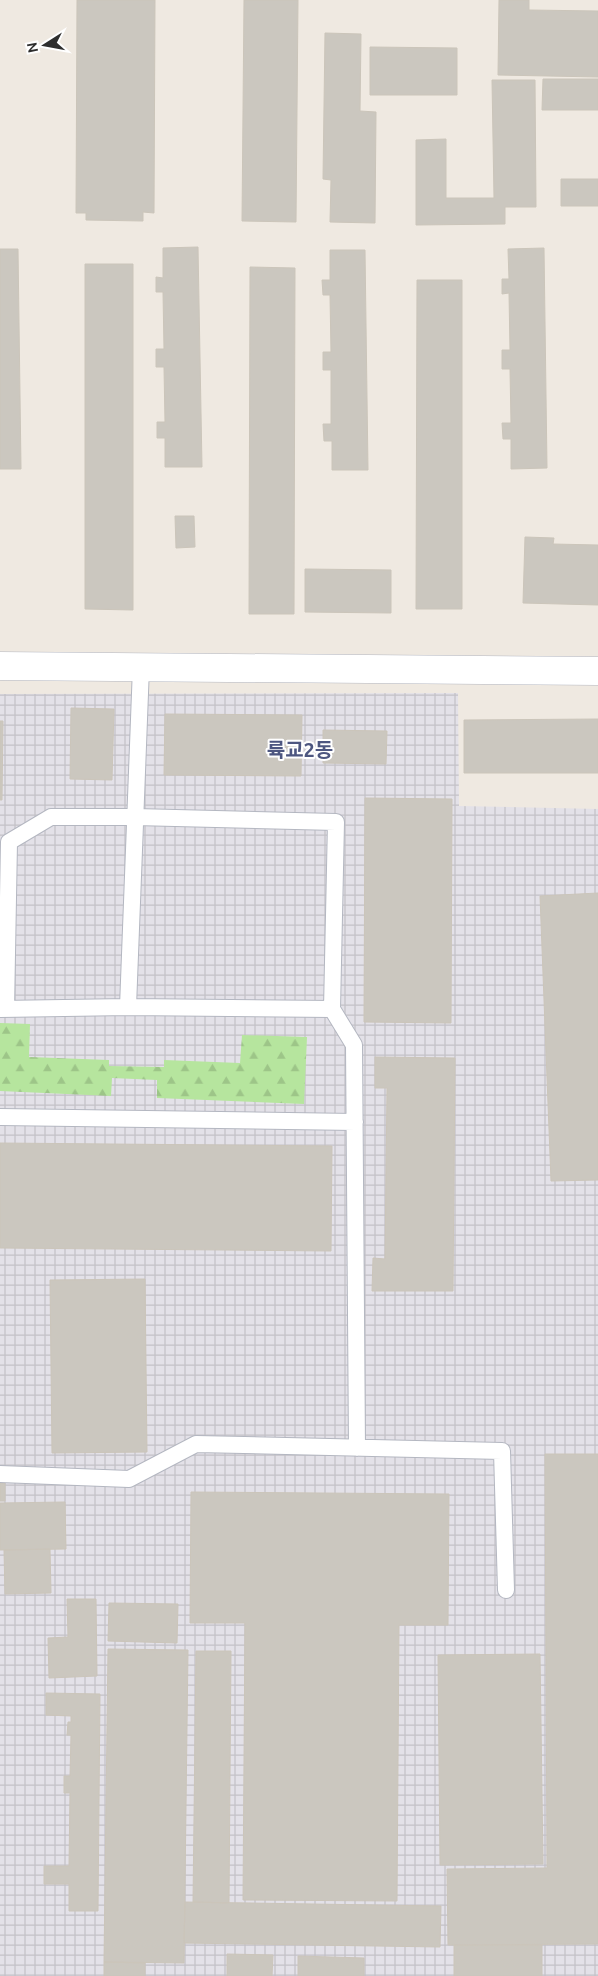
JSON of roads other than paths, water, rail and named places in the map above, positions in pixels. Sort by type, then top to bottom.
[{"type":"street","points":[[0,666],[598,671]]},
{"type":"lane","points":[[128,1008],[135,817],[141,718],[141,667]]},
{"type":"lane","points":[[332,1009],[3,1009],[9,842],[51,817],[336,822],[332,1009],[354,1045],[358,1448]]},
{"type":"lane","points":[[0,1117],[355,1122]]},
{"type":"lane","points":[[0,1474],[129,1479],[196,1444],[502,1451],[506,1590]]},
{"type":"district","name":"륙교2동","points":[[300,749]]}]
